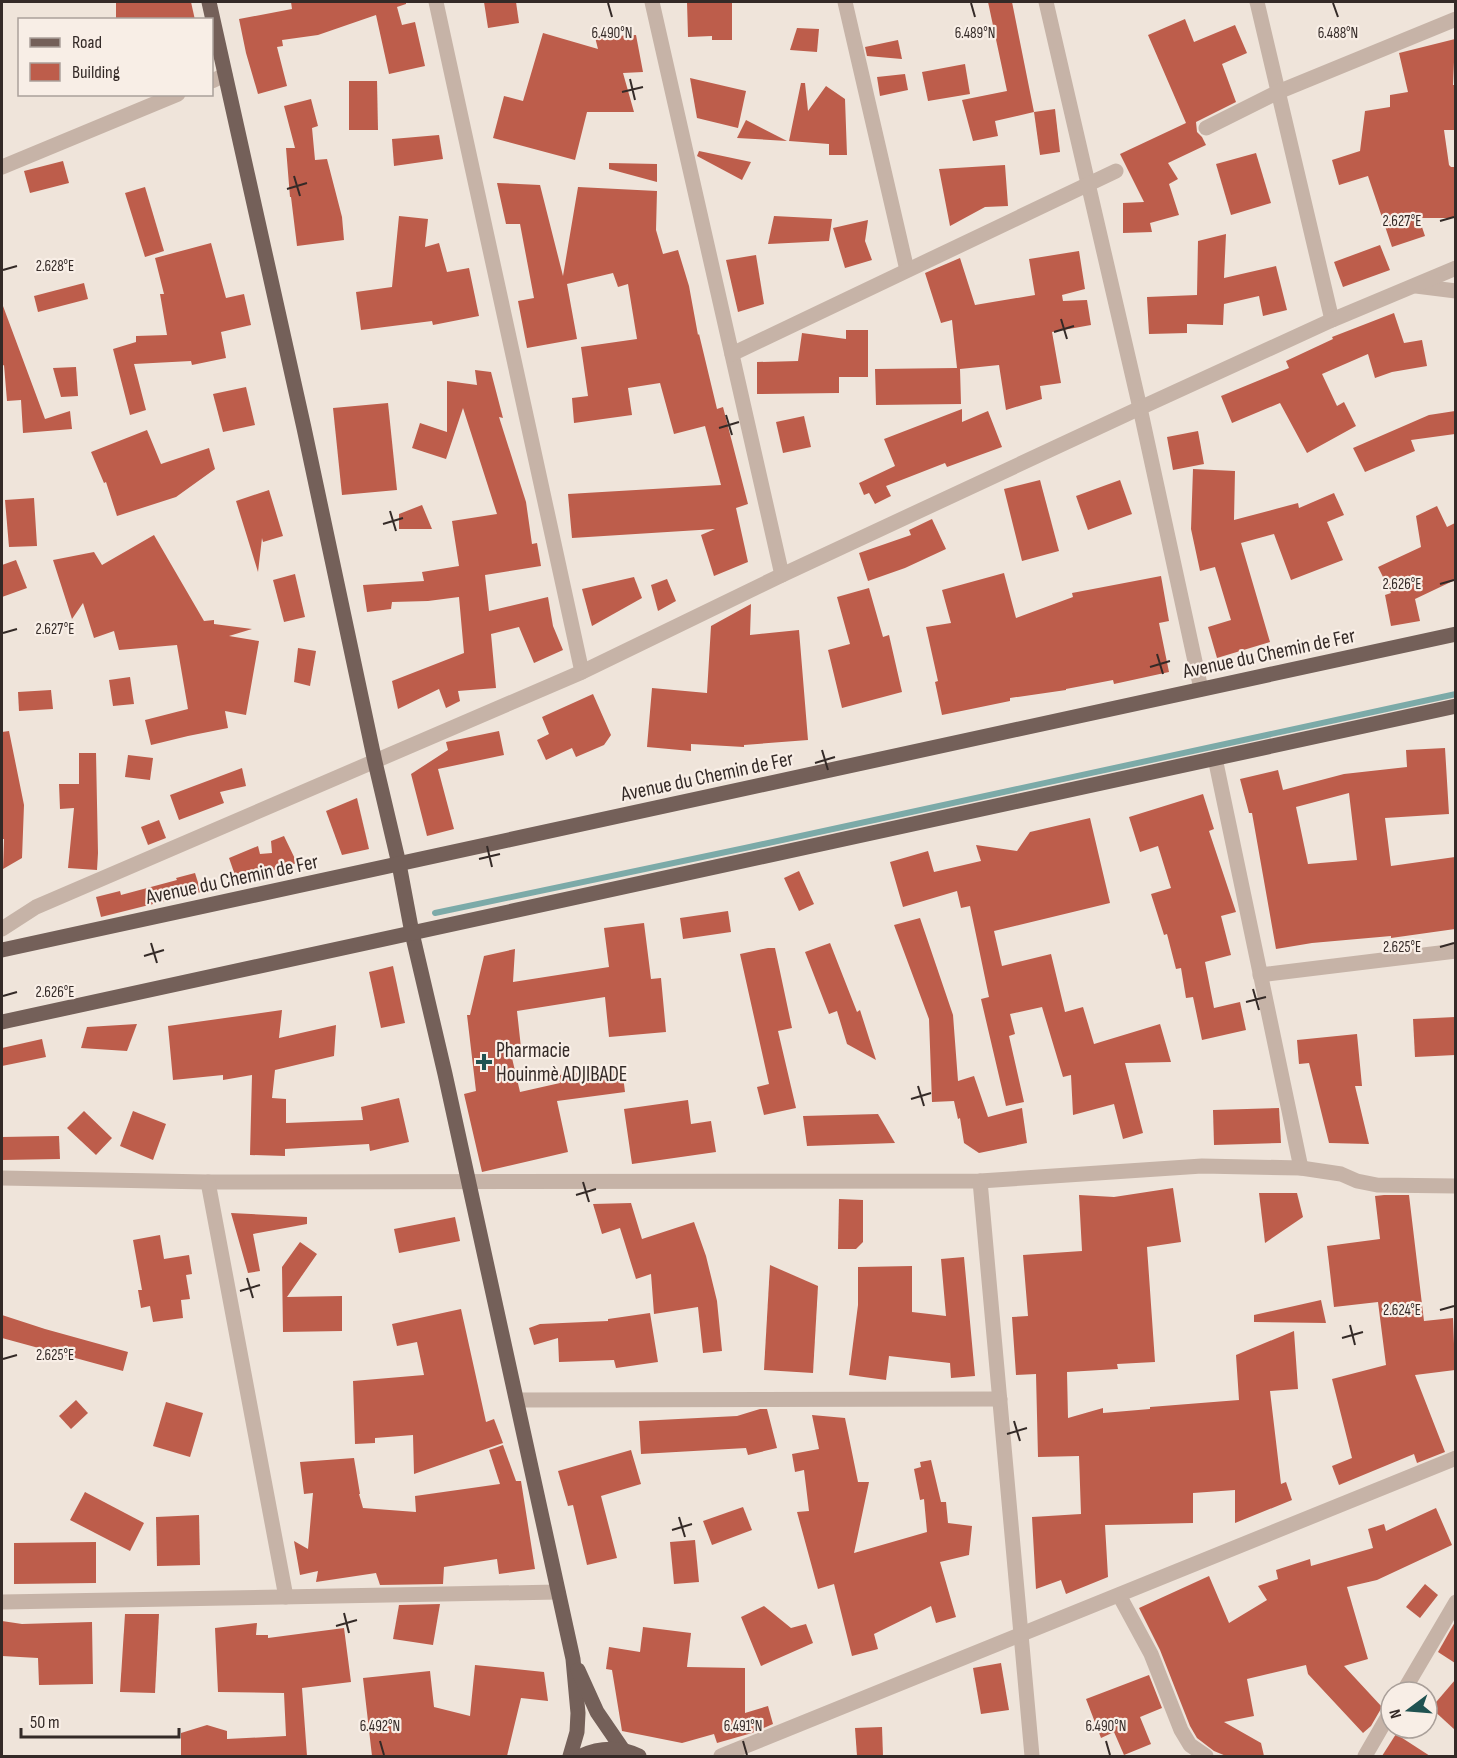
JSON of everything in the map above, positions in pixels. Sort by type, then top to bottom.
[{"type":"main road","points":[[209,2],[211,18]]},
{"type":"main road","points":[[213,36],[218,78],[304,428],[412,933],[573,1659],[578,1713],[577,1732],[570,1756]]},
{"type":"main road","name":"Avenue du Chemin de Fer","points":[[2,950],[1455,634]]},
{"type":"main road","points":[[2,1022],[1455,706]]},
{"type":"main road","points":[[573,1659],[597,1712],[623,1750]]},
{"type":"main road","points":[[581,1756],[603,1749],[623,1750],[639,1756]]},
{"type":"street","points":[[436,2],[582,672]]},
{"type":"street","points":[[652,2],[782,574]]},
{"type":"street","points":[[845,2],[908,270]]},
{"type":"street","points":[[1046,2],[1140,408],[1201,689]]},
{"type":"street","points":[[1257,2],[1332,320]]},
{"type":"street","points":[[1206,128],[1278,92],[1455,19]]},
{"type":"street","points":[[2,167],[173,96]]},
{"type":"street","points":[[732,354],[1116,171]]},
{"type":"street","points":[[2,929],[36,907],[582,672],[782,574],[1140,408],[1332,320],[1455,268]]},
{"type":"street","points":[[1416,286],[1455,291]]},
{"type":"street","points":[[1215,758],[1301,1168]]},
{"type":"street","points":[[1260,975],[1455,951]]},
{"type":"street","points":[[2,1178],[208,1182],[980,1181],[1202,1166],[1301,1168],[1341,1174],[1357,1181],[1377,1185],[1455,1186]]},
{"type":"street","points":[[980,1181],[1032,1756]]},
{"type":"street","points":[[208,1182],[286,1597]]},
{"type":"street","points":[[517,1400],[1000,1399]]},
{"type":"street","points":[[721,1756],[1455,1458]]},
{"type":"street","points":[[2,1602],[558,1592]]},
{"type":"street","points":[[1119,1594],[1151,1654],[1181,1730],[1190,1745],[1206,1756]]},
{"type":"street","points":[[1410,1680],[1455,1602]]},
{"type":"street","points":[[1365,1756],[1379,1732]]},
{"type":"building","points":[[116,2],[191,2],[195,18],[116,18]]},
{"type":"building","points":[[291,2],[406,2],[397,7],[402,25],[415,22],[425,66],[389,74],[376,15],[318,35],[282,40],[283,46],[277,47],[287,86],[258,94],[239,19],[292,9]]},
{"type":"building","points":[[484,2],[516,2],[519,23],[488,28]]},
{"type":"building","points":[[687,2],[732,2],[732,40],[712,40],[712,36],[688,37]]},
{"type":"building","points":[[988,2],[1012,2],[1034,112],[995,121],[998,136],[973,141],[962,100],[1007,91]]},
{"type":"building","points":[[1185,19],[1194,42],[1235,25],[1247,53],[1222,64],[1236,102],[1196,122],[1197,132],[1206,145],[1168,163],[1178,179],[1169,184],[1179,215],[1150,223],[1152,232],[1123,233],[1123,203],[1144,202],[1120,154],[1186,123],[1148,35]]},
{"type":"building","points":[[797,28],[819,29],[817,52],[790,50]]},
{"type":"building","points":[[543,33],[598,49],[595,37],[636,35],[643,72],[623,73],[634,112],[587,112],[575,160],[493,138],[504,96],[523,101]]},
{"type":"building","points":[[1455,39],[1453,85],[1455,85],[1455,130],[1444,130],[1449,165],[1455,167],[1455,218],[1419,218],[1425,236],[1392,247],[1368,176],[1339,185],[1332,160],[1360,151],[1365,111],[1390,107],[1390,95],[1408,92],[1399,53]]},
{"type":"building","points":[[898,40],[902,59],[867,56],[865,47]]},
{"type":"building","points":[[965,64],[970,94],[928,101],[922,72]]},
{"type":"building","points":[[905,74],[908,90],[880,96],[877,77]]},
{"type":"building","points":[[690,78],[746,91],[738,128],[697,118]]},
{"type":"building","points":[[349,81],[377,81],[378,130],[349,130]]},
{"type":"building","points":[[801,83],[805,83],[808,111],[826,86],[845,99],[847,155],[829,155],[829,144],[789,141]]},
{"type":"building","points":[[311,99],[318,126],[312,128],[315,160],[327,159],[342,217],[344,240],[297,246],[286,148],[295,148],[284,106]]},
{"type":"building","points":[[1055,109],[1060,152],[1040,155],[1034,112]]},
{"type":"building","points":[[746,120],[787,141],[737,138]]},
{"type":"building","points":[[439,135],[443,159],[394,166],[392,139]]},
{"type":"building","points":[[699,151],[751,162],[742,180],[697,156]]},
{"type":"building","points":[[1256,153],[1271,203],[1231,215],[1216,164]]},
{"type":"building","points":[[63,161],[69,183],[30,193],[24,171]]},
{"type":"building","points":[[609,163],[657,164],[657,182],[609,169]]},
{"type":"building","points":[[1005,165],[1008,206],[985,207],[950,226],[939,169]]},
{"type":"building","points":[[497,183],[540,185],[563,276],[578,187],[657,191],[656,230],[663,254],[678,250],[689,286],[698,335],[717,409],[723,407],[748,504],[736,508],[748,562],[714,576],[701,535],[715,529],[572,538],[568,494],[721,485],[705,426],[674,434],[660,383],[628,388],[632,415],[574,423],[572,398],[588,396],[581,347],[637,339],[628,284],[618,287],[613,273],[567,284],[577,339],[527,348],[518,301],[534,298],[520,224],[506,224]]},
{"type":"building","points":[[145,187],[164,251],[145,257],[125,193]]},
{"type":"building","points":[[399,216],[428,219],[425,247],[439,243],[447,272],[469,268],[479,316],[433,325],[432,321],[361,330],[356,292],[392,287]]},
{"type":"building","points":[[774,216],[832,219],[829,241],[768,244]]},
{"type":"building","points":[[868,220],[865,241],[872,260],[845,268],[833,228]]},
{"type":"building","points":[[1226,234],[1224,278],[1276,266],[1287,310],[1263,316],[1259,296],[1224,304],[1223,325],[1187,324],[1187,333],[1149,334],[1147,297],[1197,295],[1198,241]]},
{"type":"building","points":[[211,243],[226,298],[244,294],[251,325],[221,332],[226,358],[192,365],[191,361],[134,364],[146,410],[130,415],[113,349],[136,342],[136,336],[167,335],[160,294],[164,294],[155,258]]},
{"type":"building","points":[[1380,245],[1390,270],[1343,287],[1334,262]]},
{"type":"building","points":[[1079,251],[1085,289],[1062,295],[1063,301],[1087,300],[1091,325],[1052,332],[1061,383],[1040,386],[1042,399],[1006,410],[999,365],[960,369],[961,404],[876,405],[875,369],[957,368],[952,320],[941,323],[925,273],[960,258],[975,305],[1035,295],[1029,259]]},
{"type":"building","points":[[756,255],[764,304],[738,312],[726,260]]},
{"type":"building","points":[[84,283],[88,299],[38,312],[34,296]]},
{"type":"building","points":[[3,306],[45,419],[70,411],[72,429],[23,433],[21,400],[7,401],[4,365],[2,366]]},
{"type":"building","points":[[1394,313],[1404,343],[1422,340],[1427,366],[1392,372],[1375,378],[1368,354],[1322,374],[1337,406],[1344,402],[1356,426],[1307,453],[1280,403],[1232,423],[1221,396],[1289,368],[1286,361],[1333,339],[1332,337]]},
{"type":"building","points":[[846,330],[868,330],[868,377],[839,377],[839,393],[757,394],[757,362],[798,361],[802,333],[846,339]]},
{"type":"building","points":[[76,367],[78,396],[61,397],[53,368]]},
{"type":"building","points":[[475,370],[491,372],[503,418],[499,417],[526,502],[532,544],[537,543],[541,566],[485,575],[489,611],[548,597],[553,626],[563,650],[534,663],[519,627],[491,634],[496,688],[458,691],[460,701],[446,708],[439,689],[398,709],[392,681],[464,653],[459,597],[392,602],[391,609],[367,612],[363,585],[424,581],[422,572],[459,566],[452,521],[497,514],[463,408],[446,459],[412,448],[420,423],[447,432],[447,381],[477,385]]},
{"type":"building","points":[[246,387],[255,425],[223,432],[213,394]]},
{"type":"building","points":[[388,403],[397,490],[342,495],[333,408]]},
{"type":"building","points":[[962,409],[962,422],[988,411],[1002,447],[947,467],[945,463],[886,486],[891,496],[875,504],[869,493],[864,495],[859,483],[895,466],[884,439]]},
{"type":"building","points":[[1455,411],[1455,434],[1411,440],[1415,451],[1365,472],[1353,448],[1429,415]]},
{"type":"building","points":[[804,416],[811,447],[783,453],[776,422]]},
{"type":"building","points":[[147,430],[161,464],[209,448],[215,469],[176,497],[117,516],[106,482],[104,483],[91,452]]},
{"type":"building","points":[[1198,431],[1204,464],[1173,470],[1167,437]]},
{"type":"building","points":[[1193,469],[1235,471],[1234,520],[1298,503],[1299,508],[1334,493],[1344,515],[1327,522],[1343,560],[1291,580],[1274,534],[1241,543],[1270,642],[1217,658],[1208,627],[1231,620],[1215,567],[1200,571],[1191,529]]},
{"type":"building","points":[[1040,480],[1059,551],[1022,561],[1004,489]]},
{"type":"building","points":[[1120,480],[1132,514],[1088,530],[1076,496]]},
{"type":"building","points":[[269,490],[283,536],[263,542],[262,538],[258,572],[236,501]]},
{"type":"building","points":[[34,498],[37,546],[9,547],[5,500]]},
{"type":"building","points":[[422,505],[432,529],[399,529],[399,514]]},
{"type":"building","points":[[1437,506],[1447,527],[1455,523],[1455,580],[1415,599],[1420,621],[1391,626],[1385,595],[1391,593],[1378,567],[1421,547],[1416,516]]},
{"type":"building","points":[[932,519],[946,549],[905,568],[868,581],[859,553],[911,535],[909,530]]},
{"type":"building","points":[[154,535],[204,621],[214,620],[214,624],[252,629],[229,636],[259,641],[246,715],[225,711],[228,728],[151,745],[145,720],[188,709],[177,645],[119,650],[114,631],[94,638],[83,603],[72,619],[53,560],[94,552],[102,565]]},
{"type":"building","points":[[16,560],[27,588],[2,597],[2,565]]},
{"type":"building","points":[[1004,573],[1016,618],[1073,597],[1072,593],[1161,576],[1169,621],[1159,623],[1169,672],[1114,684],[1113,680],[1010,698],[1010,701],[942,715],[935,682],[938,681],[926,627],[951,623],[942,590]]},
{"type":"building","points":[[295,574],[305,617],[284,622],[273,580]]},
{"type":"building","points":[[634,577],[642,598],[592,626],[582,589]]},
{"type":"building","points":[[667,579],[676,601],[658,611],[651,585]]},
{"type":"building","points":[[869,588],[883,637],[889,635],[902,692],[842,708],[828,650],[850,644],[837,597]]},
{"type":"building","points":[[751,604],[750,635],[799,630],[808,740],[744,745],[744,747],[691,744],[691,751],[647,747],[652,688],[707,693],[711,626]]},
{"type":"building","points":[[298,648],[316,651],[310,686],[294,682]]},
{"type":"building","points":[[130,677],[134,704],[113,706],[109,680]]},
{"type":"building","points":[[51,690],[53,709],[19,711],[18,692]]},
{"type":"building","points":[[593,694],[611,735],[604,745],[576,757],[572,748],[546,760],[537,740],[549,734],[542,717]]},
{"type":"building","points":[[9,731],[24,805],[22,858],[3,869],[2,732]]},
{"type":"building","points":[[499,731],[504,755],[438,769],[454,829],[427,836],[411,774],[448,750],[446,742]]},
{"type":"building","points":[[1445,748],[1449,814],[1385,818],[1391,866],[1455,857],[1455,929],[1391,938],[1391,936],[1312,943],[1276,949],[1252,813],[1249,813],[1240,779],[1278,770],[1283,790],[1344,774],[1407,767],[1406,750]],"holes":[[[1349,793],[1357,860],[1308,864],[1296,807]]]},
{"type":"building","points":[[79,753],[96,753],[97,870],[68,868],[74,808],[60,809],[59,784],[79,784]]},
{"type":"building","points":[[128,755],[153,758],[150,780],[125,777]]},
{"type":"building","points":[[242,768],[246,786],[220,792],[224,803],[179,820],[170,795]]},
{"type":"building","points":[[1203,794],[1214,829],[1209,831],[1236,912],[1221,916],[1231,955],[1205,962],[1214,1008],[1240,1002],[1246,1030],[1202,1040],[1193,997],[1186,998],[1181,968],[1176,969],[1167,934],[1164,935],[1151,894],[1171,888],[1158,846],[1140,852],[1129,817]]},
{"type":"building","points":[[357,798],[369,849],[342,855],[326,811]]},
{"type":"building","points":[[1090,818],[1110,903],[994,931],[1002,966],[1051,954],[1065,1012],[1083,1007],[1094,1044],[1160,1024],[1171,1062],[1125,1063],[1143,1133],[1123,1139],[1114,1104],[1073,1115],[1071,1075],[1063,1077],[1042,1007],[1010,1014],[1015,1034],[1009,1036],[1024,1102],[1006,1106],[981,999],[989,997],[970,906],[961,908],[957,891],[903,907],[890,862],[928,851],[934,872],[981,861],[976,845],[1017,851],[1030,832]]},
{"type":"building","points":[[159,820],[166,838],[148,845],[141,827]]},
{"type":"building","points":[[284,836],[297,863],[237,881],[229,858],[258,846],[260,854],[272,853],[271,841]]},
{"type":"building","points":[[799,871],[814,904],[799,911],[784,878]]},
{"type":"building","points":[[195,873],[201,892],[101,917],[96,897],[120,891],[121,895]]},
{"type":"building","points":[[728,911],[731,932],[683,939],[680,918]]},
{"type":"building","points":[[920,918],[953,1015],[958,1081],[974,1076],[988,1117],[1022,1108],[1027,1143],[979,1153],[964,1143],[960,1118],[958,1119],[954,1101],[932,1102],[929,1019],[894,925]]},
{"type":"building","points":[[644,923],[651,979],[661,978],[666,1032],[609,1037],[605,997],[517,1011],[522,1057],[512,1058],[520,1092],[560,1083],[559,1075],[622,1068],[625,1092],[557,1101],[568,1152],[482,1172],[464,1094],[476,1091],[467,1015],[470,1015],[484,956],[515,949],[513,982],[609,967],[604,928]]},
{"type":"building","points":[[830,943],[857,1012],[860,1010],[876,1060],[847,1044],[837,1011],[829,1014],[805,952]]},
{"type":"building","points":[[775,948],[792,1028],[778,1031],[796,1108],[764,1115],[757,1087],[769,1084],[740,954]]},
{"type":"building","points":[[393,966],[405,1023],[381,1028],[369,972]]},
{"type":"building","points":[[282,1010],[279,1038],[336,1025],[334,1056],[275,1070],[272,1098],[286,1099],[286,1123],[363,1120],[361,1107],[399,1098],[409,1142],[370,1151],[369,1144],[285,1149],[285,1156],[250,1155],[252,1075],[223,1080],[223,1075],[173,1080],[168,1026]]},
{"type":"building","points":[[1455,1017],[1455,1055],[1415,1057],[1413,1019]]},
{"type":"building","points":[[137,1024],[127,1051],[81,1048],[87,1027]]},
{"type":"building","points":[[1357,1034],[1362,1086],[1355,1086],[1369,1144],[1329,1143],[1309,1063],[1299,1064],[1297,1040]]},
{"type":"building","points":[[42,1039],[46,1057],[2,1066],[2,1048]]},
{"type":"building","points":[[688,1100],[691,1124],[711,1121],[716,1152],[632,1164],[624,1109]]},
{"type":"building","points":[[1279,1108],[1281,1143],[1214,1145],[1213,1110]]},
{"type":"building","points":[[84,1111],[112,1138],[96,1155],[67,1128]]},
{"type":"building","points":[[133,1111],[166,1124],[153,1160],[120,1146]]},
{"type":"building","points":[[878,1114],[895,1143],[807,1146],[803,1116]]},
{"type":"building","points":[[59,1136],[60,1159],[2,1160],[2,1137]]},
{"type":"building","points":[[1173,1188],[1181,1242],[1147,1247],[1155,1362],[1117,1364],[1118,1369],[1067,1372],[1068,1418],[1103,1408],[1103,1413],[1239,1400],[1236,1355],[1294,1331],[1298,1389],[1270,1391],[1281,1484],[1286,1482],[1292,1500],[1235,1523],[1235,1490],[1193,1493],[1193,1523],[1105,1525],[1108,1577],[1066,1594],[1061,1580],[1036,1589],[1032,1517],[1081,1514],[1079,1456],[1038,1457],[1036,1374],[1016,1375],[1012,1317],[1028,1316],[1023,1255],[1082,1251],[1079,1195],[1114,1197]]},
{"type":"building","points":[[1259,1193],[1297,1193],[1303,1217],[1265,1243]]},
{"type":"building","points":[[1409,1195],[1424,1321],[1453,1318],[1455,1370],[1415,1375],[1445,1452],[1417,1463],[1414,1454],[1339,1485],[1332,1466],[1352,1458],[1332,1379],[1386,1365],[1378,1302],[1334,1307],[1327,1246],[1380,1239],[1375,1196]]},
{"type":"building","points":[[839,1199],[863,1200],[863,1242],[856,1249],[838,1249]]},
{"type":"building","points":[[631,1203],[642,1239],[694,1222],[706,1256],[717,1301],[722,1351],[703,1353],[698,1307],[654,1314],[651,1274],[636,1279],[620,1228],[602,1234],[593,1204]]},
{"type":"building","points":[[231,1213],[307,1217],[307,1224],[253,1234],[260,1271],[248,1273]]},
{"type":"building","points":[[455,1217],[460,1241],[399,1253],[394,1229]]},
{"type":"building","points":[[160,1235],[164,1259],[189,1255],[192,1274],[186,1275],[190,1299],[181,1300],[183,1318],[153,1322],[150,1306],[141,1308],[138,1290],[142,1290],[133,1240]]},
{"type":"building","points":[[300,1242],[317,1254],[287,1297],[342,1296],[342,1331],[283,1332],[282,1267]]},
{"type":"building","points":[[964,1257],[975,1376],[951,1378],[950,1363],[889,1356],[886,1380],[849,1375],[858,1305],[858,1267],[912,1266],[912,1312],[946,1316],[941,1259]]},
{"type":"building","points":[[770,1265],[818,1286],[813,1373],[764,1370]]},
{"type":"building","points":[[1321,1300],[1326,1323],[1254,1322],[1254,1315]]},
{"type":"building","points":[[461,1309],[486,1422],[494,1419],[503,1443],[414,1474],[413,1435],[375,1438],[375,1443],[355,1444],[353,1381],[424,1375],[417,1342],[397,1346],[392,1324]]},
{"type":"building","points":[[650,1313],[658,1362],[616,1368],[614,1360],[559,1362],[558,1338],[534,1345],[529,1328],[540,1324],[608,1321],[608,1319]]},
{"type":"building","points":[[2,1315],[128,1352],[123,1371],[2,1338]]},
{"type":"building","points":[[76,1400],[88,1413],[71,1429],[59,1416]]},
{"type":"building","points":[[166,1402],[203,1413],[190,1457],[153,1446]]},
{"type":"building","points":[[767,1409],[777,1448],[748,1455],[746,1448],[641,1454],[639,1421],[737,1416]]},
{"type":"building","points":[[812,1415],[845,1418],[858,1482],[869,1482],[854,1553],[927,1532],[924,1499],[920,1500],[914,1469],[921,1467],[920,1462],[931,1460],[941,1502],[946,1502],[948,1523],[972,1526],[969,1555],[940,1562],[956,1617],[936,1623],[931,1606],[874,1634],[878,1649],[852,1656],[834,1584],[818,1589],[797,1512],[809,1511],[804,1470],[795,1472],[792,1454],[819,1449]]},
{"type":"building","points":[[503,1445],[516,1481],[521,1481],[535,1569],[499,1574],[497,1559],[444,1567],[443,1584],[380,1585],[376,1573],[316,1582],[318,1571],[300,1575],[294,1541],[308,1549],[313,1493],[304,1494],[300,1462],[354,1458],[363,1508],[416,1512],[415,1496],[500,1484],[489,1450]]},
{"type":"building","points":[[631,1450],[641,1484],[601,1496],[617,1558],[587,1565],[573,1505],[568,1506],[558,1471]]},
{"type":"building","points":[[85,1492],[144,1523],[130,1551],[70,1520]]},
{"type":"building","points":[[743,1507],[752,1530],[712,1545],[703,1521]]},
{"type":"building","points":[[1436,1508],[1452,1545],[1377,1580],[1347,1587],[1368,1659],[1344,1666],[1379,1704],[1379,1712],[1371,1726],[1363,1733],[1308,1674],[1306,1665],[1247,1679],[1254,1716],[1224,1722],[1261,1743],[1264,1756],[1226,1756],[1214,1751],[1197,1738],[1190,1726],[1160,1650],[1139,1608],[1209,1576],[1229,1623],[1267,1600],[1258,1586],[1278,1579],[1276,1570],[1310,1559],[1311,1566],[1373,1548],[1368,1529],[1384,1524],[1386,1531]]},
{"type":"building","points":[[199,1515],[200,1565],[157,1566],[156,1517]]},
{"type":"building","points":[[695,1540],[699,1582],[674,1584],[670,1542]]},
{"type":"building","points":[[96,1542],[96,1583],[14,1584],[14,1543]]},
{"type":"building","points":[[1425,1584],[1438,1595],[1420,1618],[1406,1607]]},
{"type":"building","points":[[440,1604],[433,1645],[393,1639],[399,1605]]},
{"type":"building","points":[[764,1606],[791,1628],[806,1624],[813,1643],[761,1666],[741,1617]]},
{"type":"building","points":[[125,1614],[159,1614],[155,1693],[120,1692]]},
{"type":"building","points":[[2,1621],[22,1624],[92,1622],[93,1684],[39,1685],[38,1658],[2,1656]]},
{"type":"building","points":[[1455,1622],[1455,1663],[1438,1652]]},
{"type":"building","points":[[257,1623],[256,1635],[268,1635],[268,1638],[344,1628],[351,1682],[302,1688],[307,1756],[181,1756],[181,1733],[207,1725],[227,1731],[227,1739],[286,1736],[284,1693],[218,1692],[215,1628]]},
{"type":"building","points":[[643,1627],[691,1633],[687,1667],[745,1668],[745,1713],[768,1706],[773,1724],[717,1743],[714,1734],[682,1743],[622,1731],[612,1670],[606,1669],[609,1647],[640,1652]]},
{"type":"building","points":[[1001,1663],[1009,1710],[981,1714],[973,1668]]},
{"type":"building","points":[[475,1665],[544,1672],[548,1701],[521,1698],[507,1756],[372,1756],[363,1678],[430,1671],[434,1707],[470,1716]]},
{"type":"building","points":[[1149,1675],[1162,1708],[1140,1717],[1151,1744],[1124,1755],[1114,1732],[1101,1738],[1086,1699]]},
{"type":"building","points":[[1455,1680],[1455,1730],[1439,1715],[1439,1699]]},
{"type":"building","points":[[882,1727],[883,1756],[857,1756],[855,1728]]},
{"type":"building","points":[[1392,1740],[1405,1740],[1430,1756],[1382,1756]]},
{"type":"waterway","points":[[435,913],[1456,694]]},
{"type":"place","name":"Pharmacie Houinmè ADJIBADE","points":[[484,1062]]}]
